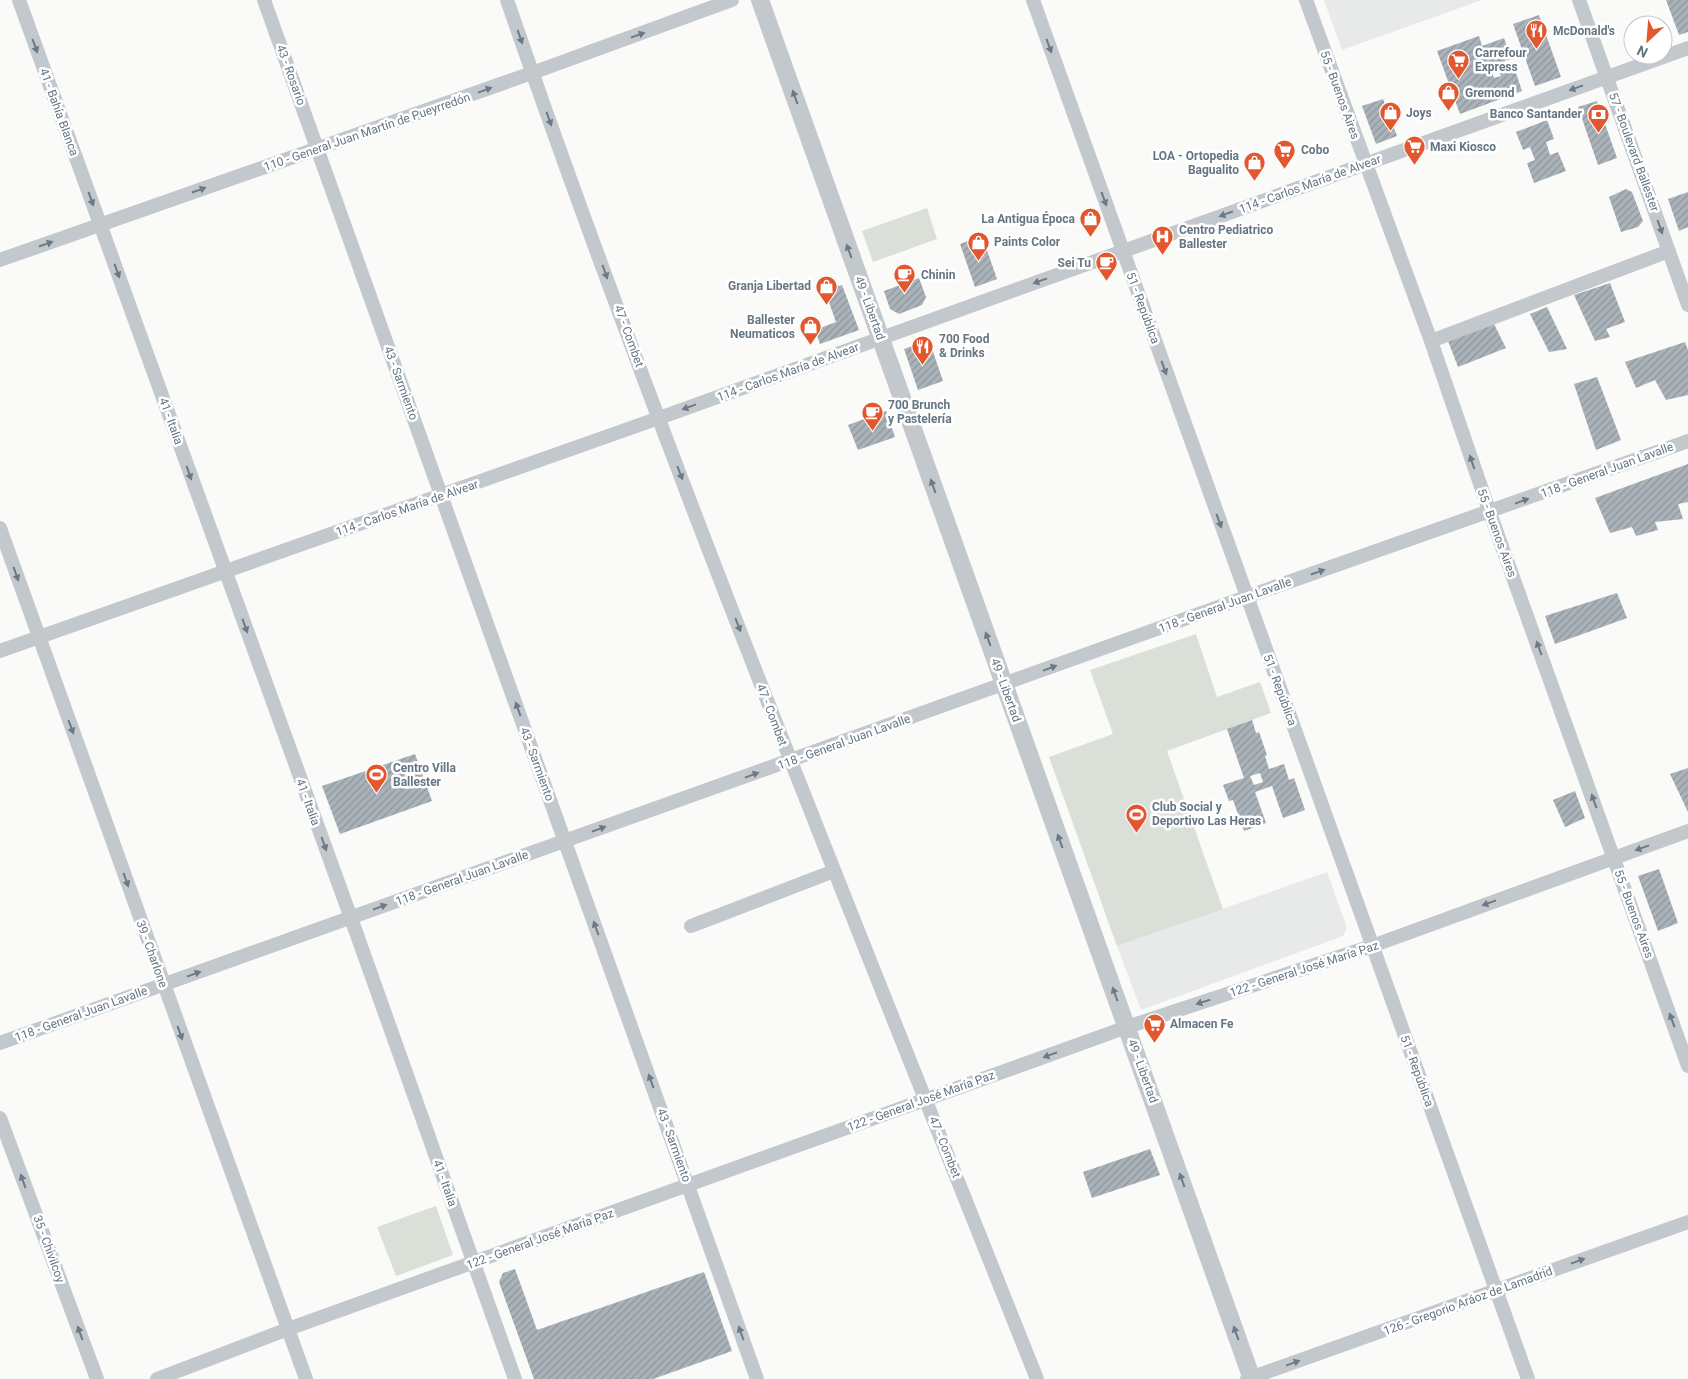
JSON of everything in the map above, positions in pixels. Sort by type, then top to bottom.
[{"type":"street","name":"41 - Bahía Blanca","points":[[19,0],[100,225]]},
{"type":"street","name":"43 - Rosario","points":[[264,0],[318,149]]},
{"type":"street","name":"47 - Combet","points":[[507,0],[659,418],[790,761],[1037,1379]]},
{"type":"street","name":"110 - General Juan Martín de Pueyrredón","points":[[0,260],[532,73],[732,0]]},
{"type":"street","name":"49 - Libertad","points":[[760,0],[1127,1027],[1250,1378]]},
{"type":"street","name":"51 - República","points":[[1032,0],[1528,1379]]},
{"type":"street","name":"55 - Buenos Aires","points":[[1306,0],[1431,341],[1490,513],[1688,1066]]},
{"type":"street","name":"57 - Boulevard Ballester","points":[[1578,0],[1688,305]]},
{"type":"street","name":"114 - Carlos María de Alvear","points":[[0,651],[441,496],[1688,48]]},
{"type":"street","name":"43 - Sarmiento","points":[[318,149],[757,1379]]},
{"type":"street","name":"41 - Italia","points":[[100,225],[351,918],[515,1379]]},
{"type":"street","points":[[1431,341],[1669,252]]},
{"type":"street","name":"118 - General Juan Lavalle","points":[[0,1043],[1004,685],[1246,596],[1490,513],[1688,441]]},
{"type":"street","name":"39 - Charlone","points":[[0,528],[306,1379]]},
{"type":"street","name":"122 - General José María Paz","points":[[157,1379],[288,1329],[474,1264],[1127,1027],[1372,946],[1688,832]]},
{"type":"street","points":[[691,926],[834,870]]},
{"type":"street","name":"35 - Chivilcoy","points":[[0,1118],[97,1379]]},
{"type":"street","name":"126 - Gregorio Aráoz de Lamadrid","points":[[1250,1378],[1688,1222]]},
{"type":"shaded area","points":[[1324,0],[1482,0],[1342,50]]},
{"type":"shaded area","points":[[927,208],[937,239],[873,262],[862,231]]},
{"type":"shaded area","name":"Club Social y Deportivo Las Heras","points":[[1196,634],[1217,697],[1260,682],[1271,713],[1167,751],[1223,909],[1117,946],[1049,757],[1113,734],[1090,670]]},
{"type":"shaded area","points":[[1327,872],[1347,928],[1343,936],[1141,1010],[1117,946]]},
{"type":"shaded area","points":[[436,1206],[453,1255],[396,1276],[377,1227]]},
{"type":"building","points":[[1666,0],[1688,0],[1688,32],[1679,35]]},
{"type":"building","name":"McDonald's","points":[[1539,15],[1561,77],[1535,86],[1513,24]]},
{"type":"building","points":[[1479,36],[1482,46],[1504,38],[1511,59],[1504,61],[1508,73],[1515,70],[1522,91],[1460,114],[1437,51]],"holes":[[[1497,64],[1501,76],[1494,78],[1490,66]]]},
{"type":"building","points":[[1383,99],[1397,136],[1376,144],[1362,106]]},
{"type":"building","name":"Banco Santander","points":[[1597,101],[1617,158],[1598,165],[1578,107]]},
{"type":"building","points":[[1547,120],[1554,139],[1546,142],[1550,155],[1558,152],[1566,171],[1534,183],[1527,163],[1535,160],[1530,147],[1523,150],[1516,132]]},
{"type":"building","points":[[1626,189],[1632,192],[1643,221],[1638,227],[1621,232],[1609,197]]},
{"type":"building","points":[[1688,192],[1688,227],[1679,231],[1668,199]]},
{"type":"building","name":"Paints Color","points":[[982,236],[997,279],[975,287],[960,244]]},
{"type":"building","name":"Chinin","points":[[919,278],[926,297],[922,305],[899,314],[890,309],[884,291]]},
{"type":"building","points":[[1610,283],[1625,322],[1606,329],[1610,337],[1595,341],[1574,295]]},
{"type":"building","points":[[842,285],[859,330],[820,344],[815,330],[836,322],[825,291]]},
{"type":"building","points":[[1547,307],[1567,349],[1549,352],[1530,314]]},
{"type":"building","points":[[1494,324],[1506,348],[1458,367],[1448,341]]},
{"type":"building","name":"700 Food & Drinks","points":[[929,340],[943,381],[918,390],[904,349]]},
{"type":"building","points":[[1685,342],[1688,350],[1688,395],[1666,400],[1655,380],[1636,388],[1625,362]]},
{"type":"building","points":[[1597,377],[1621,440],[1596,450],[1574,384]]},
{"type":"building","name":"700 Brunch y Pastelería","points":[[886,411],[895,437],[858,450],[848,425]]},
{"type":"building","points":[[1688,464],[1688,502],[1678,504],[1683,519],[1655,522],[1658,530],[1636,536],[1632,527],[1610,533],[1595,498]]},
{"type":"building","points":[[1617,593],[1627,618],[1555,644],[1545,616]]},
{"type":"building","points":[[1252,720],[1256,733],[1259,732],[1267,755],[1265,756],[1269,769],[1284,764],[1289,780],[1294,778],[1305,810],[1283,818],[1272,786],[1255,792],[1266,823],[1244,831],[1233,800],[1229,801],[1223,785],[1244,778],[1227,729]],"holes":[[[1260,773],[1263,782],[1254,785],[1250,776]]]},
{"type":"building","name":"Centro Villa Ballester","points":[[415,754],[432,801],[340,834],[322,786]]},
{"type":"building","points":[[1688,768],[1688,812],[1670,774]]},
{"type":"building","points":[[1575,791],[1585,818],[1565,827],[1553,800]]},
{"type":"building","points":[[1659,869],[1678,923],[1658,931],[1638,876]]},
{"type":"building","points":[[1150,1149],[1160,1175],[1092,1198],[1083,1172]]},
{"type":"building","points":[[515,1269],[537,1330],[704,1272],[732,1351],[653,1379],[534,1379],[499,1282],[503,1273]]},
{"type":"place","name":"McDonald's","points":[[1537,50]]},
{"type":"place","name":"Carrefour Express","points":[[1459,79]]},
{"type":"place","name":"Gremond","points":[[1449,112]]},
{"type":"place","name":"Joys","points":[[1390,132]]},
{"type":"place","name":"Banco Santander","points":[[1598,133]]},
{"type":"place","name":"Maxi Kiosco","points":[[1414,166]]},
{"type":"place","name":"Cobo","points":[[1285,169]]},
{"type":"place","name":"LOA - Ortopedia Bagualito","points":[[1255,182]]},
{"type":"place","name":"La Antigua Época","points":[[1091,238]]},
{"type":"place","name":"Centro Pediatrico Ballester","points":[[1163,256]]},
{"type":"place","name":"Paints Color","points":[[978,261]]},
{"type":"place","name":"Sei Tu","points":[[1107,282]]},
{"type":"place","name":"Chinin","points":[[905,294]]},
{"type":"place","name":"Granja Libertad","points":[[827,305]]},
{"type":"place","name":"Ballester Neumaticos","points":[[811,346]]},
{"type":"place","name":"700 Food & Drinks","points":[[923,365]]},
{"type":"place","name":"700 Brunch y Pastelería","points":[[872,431]]},
{"type":"place","name":"Centro Villa Ballester","points":[[377,794]]},
{"type":"place","name":"Club Social y Deportivo Las Heras","points":[[1136,833]]},
{"type":"place","name":"Almacen Fe","points":[[1154,1043]]}]
